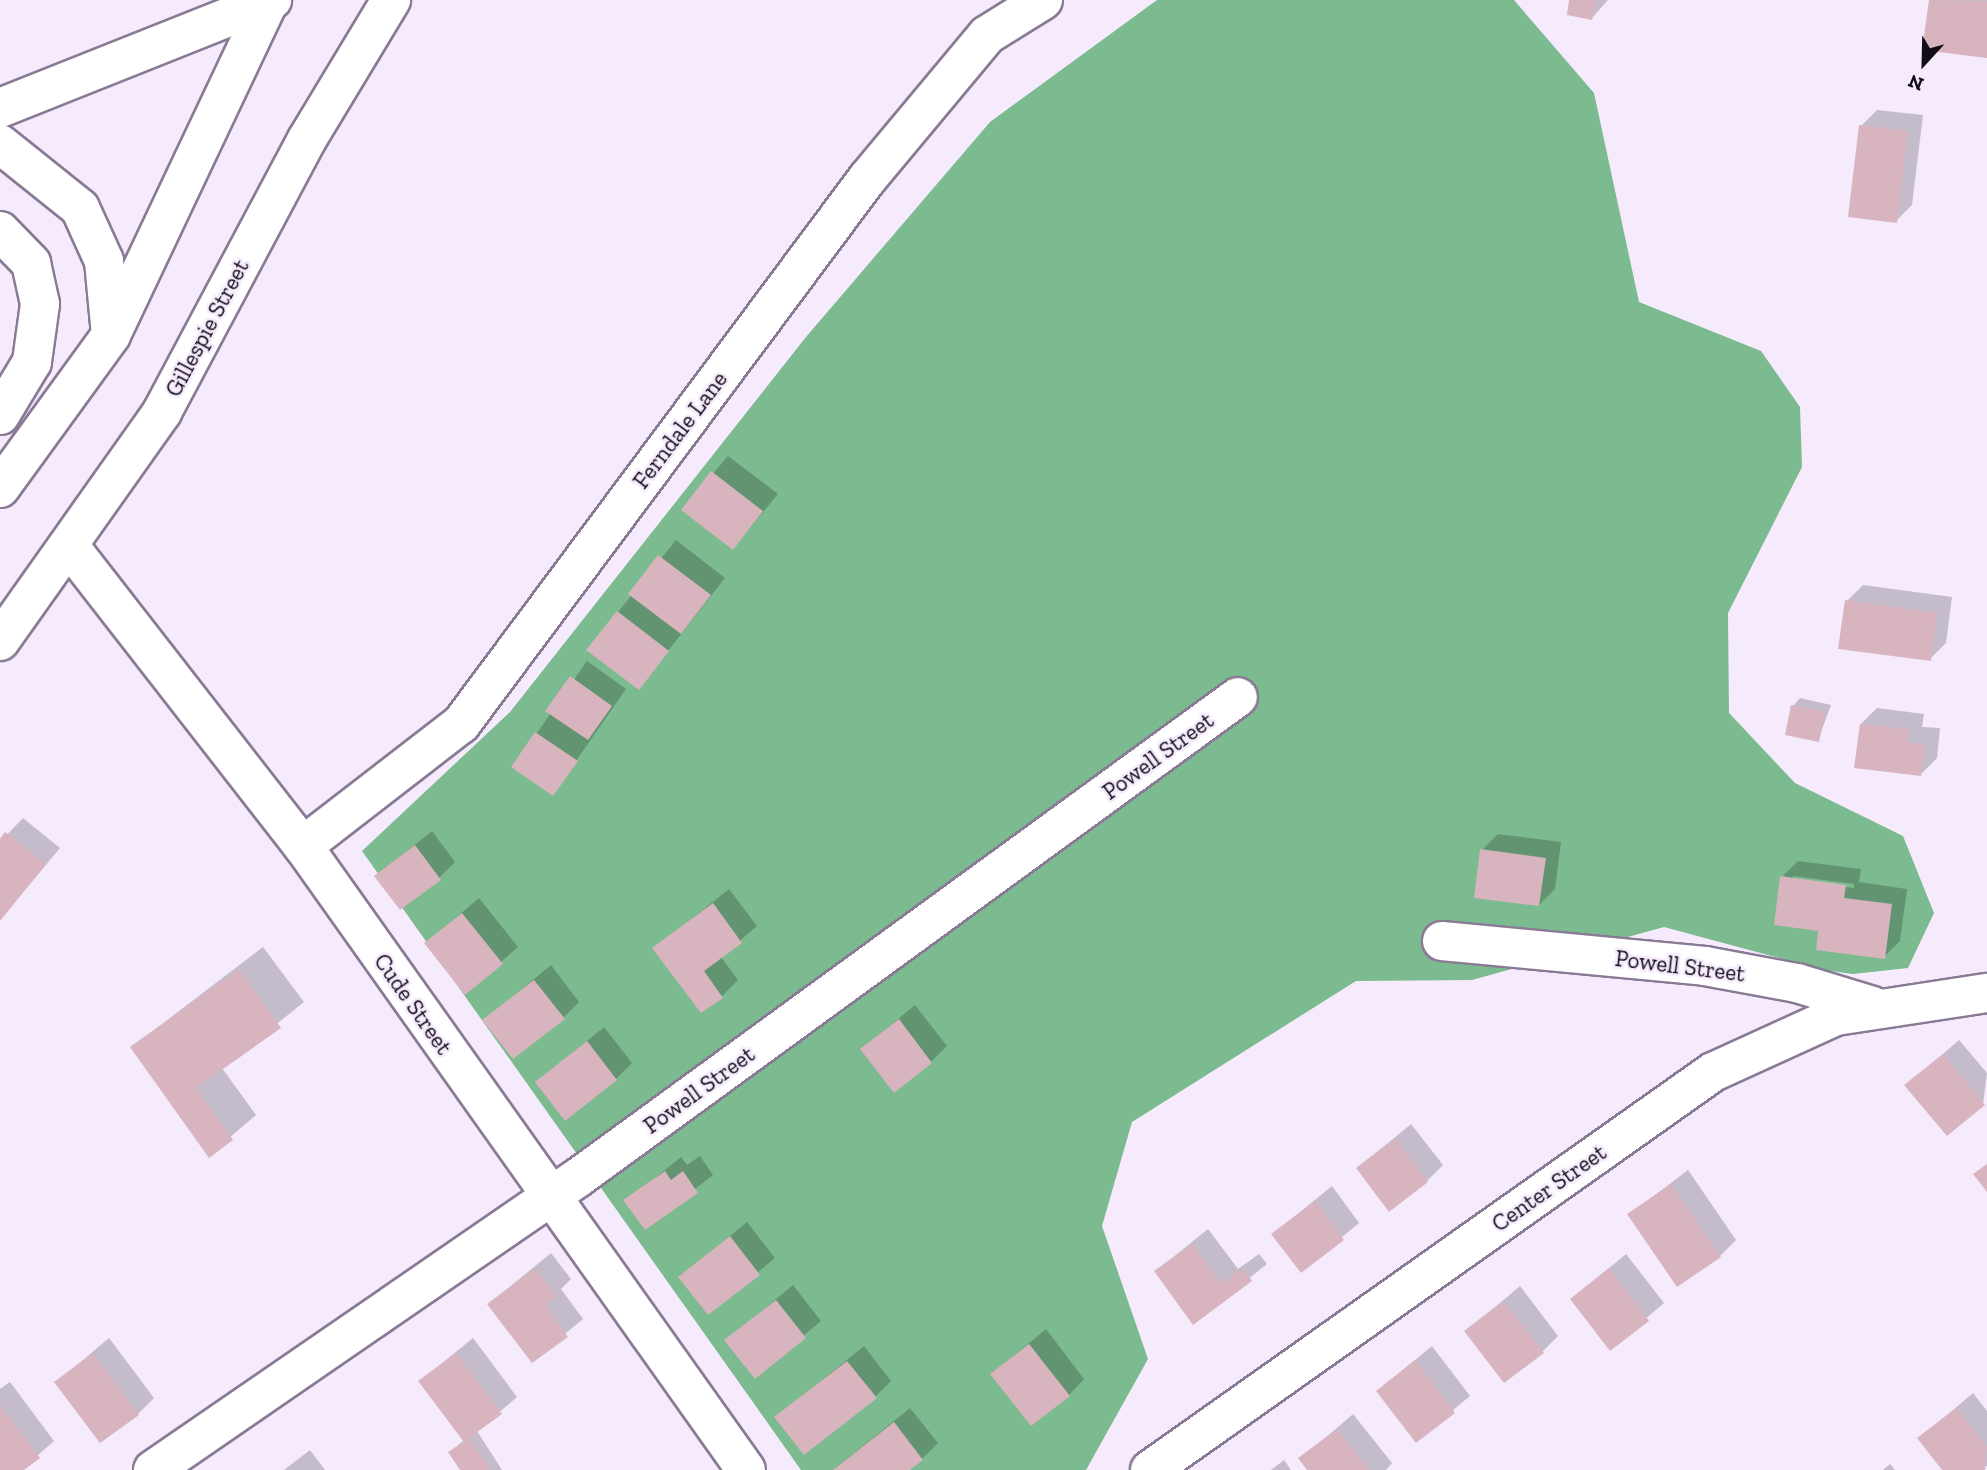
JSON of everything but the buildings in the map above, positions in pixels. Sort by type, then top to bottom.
[{"type":"main road","name":"Gillespie Street","points":[[0,641],[70,547],[162,412],[306,141],[391,0]]},
{"type":"main road","name":"Ferndale Lane","points":[[303,846],[461,724],[867,179],[987,35],[1043,0]]},
{"type":"main road","points":[[0,108],[269,1]]},
{"type":"main road","points":[[3,477],[111,335],[269,1]]},
{"type":"main road","points":[[0,144],[80,208],[104,261],[111,335]]},
{"type":"main road","points":[[0,231],[31,263],[40,304],[32,362],[0,415]]},
{"type":"main road","name":"Cude Street","points":[[70,547],[303,846],[547,1196],[746,1470]]},
{"type":"main road","name":"Powell Street","points":[[153,1470],[547,1196],[1238,697]]},
{"type":"main road","name":"Powell Street","points":[[1442,940],[1705,966],[1797,983],[1873,1006]]},
{"type":"main road","name":"Center Street","points":[[1150,1470],[1713,1072],[1773,1041],[1873,1006],[1987,993]]},
{"type":"green space","points":[[1157,0],[1514,0],[1594,93],[1639,302],[1761,351],[1800,407],[1802,467],[1728,613],[1729,713],[1795,783],[1903,836],[1934,913],[1908,968],[1853,974],[1823,970],[1664,927],[1472,980],[1356,981],[1132,1122],[1102,1226],[1148,1359],[1086,1470],[801,1470],[362,851],[510,712],[806,337],[990,122]]}]
